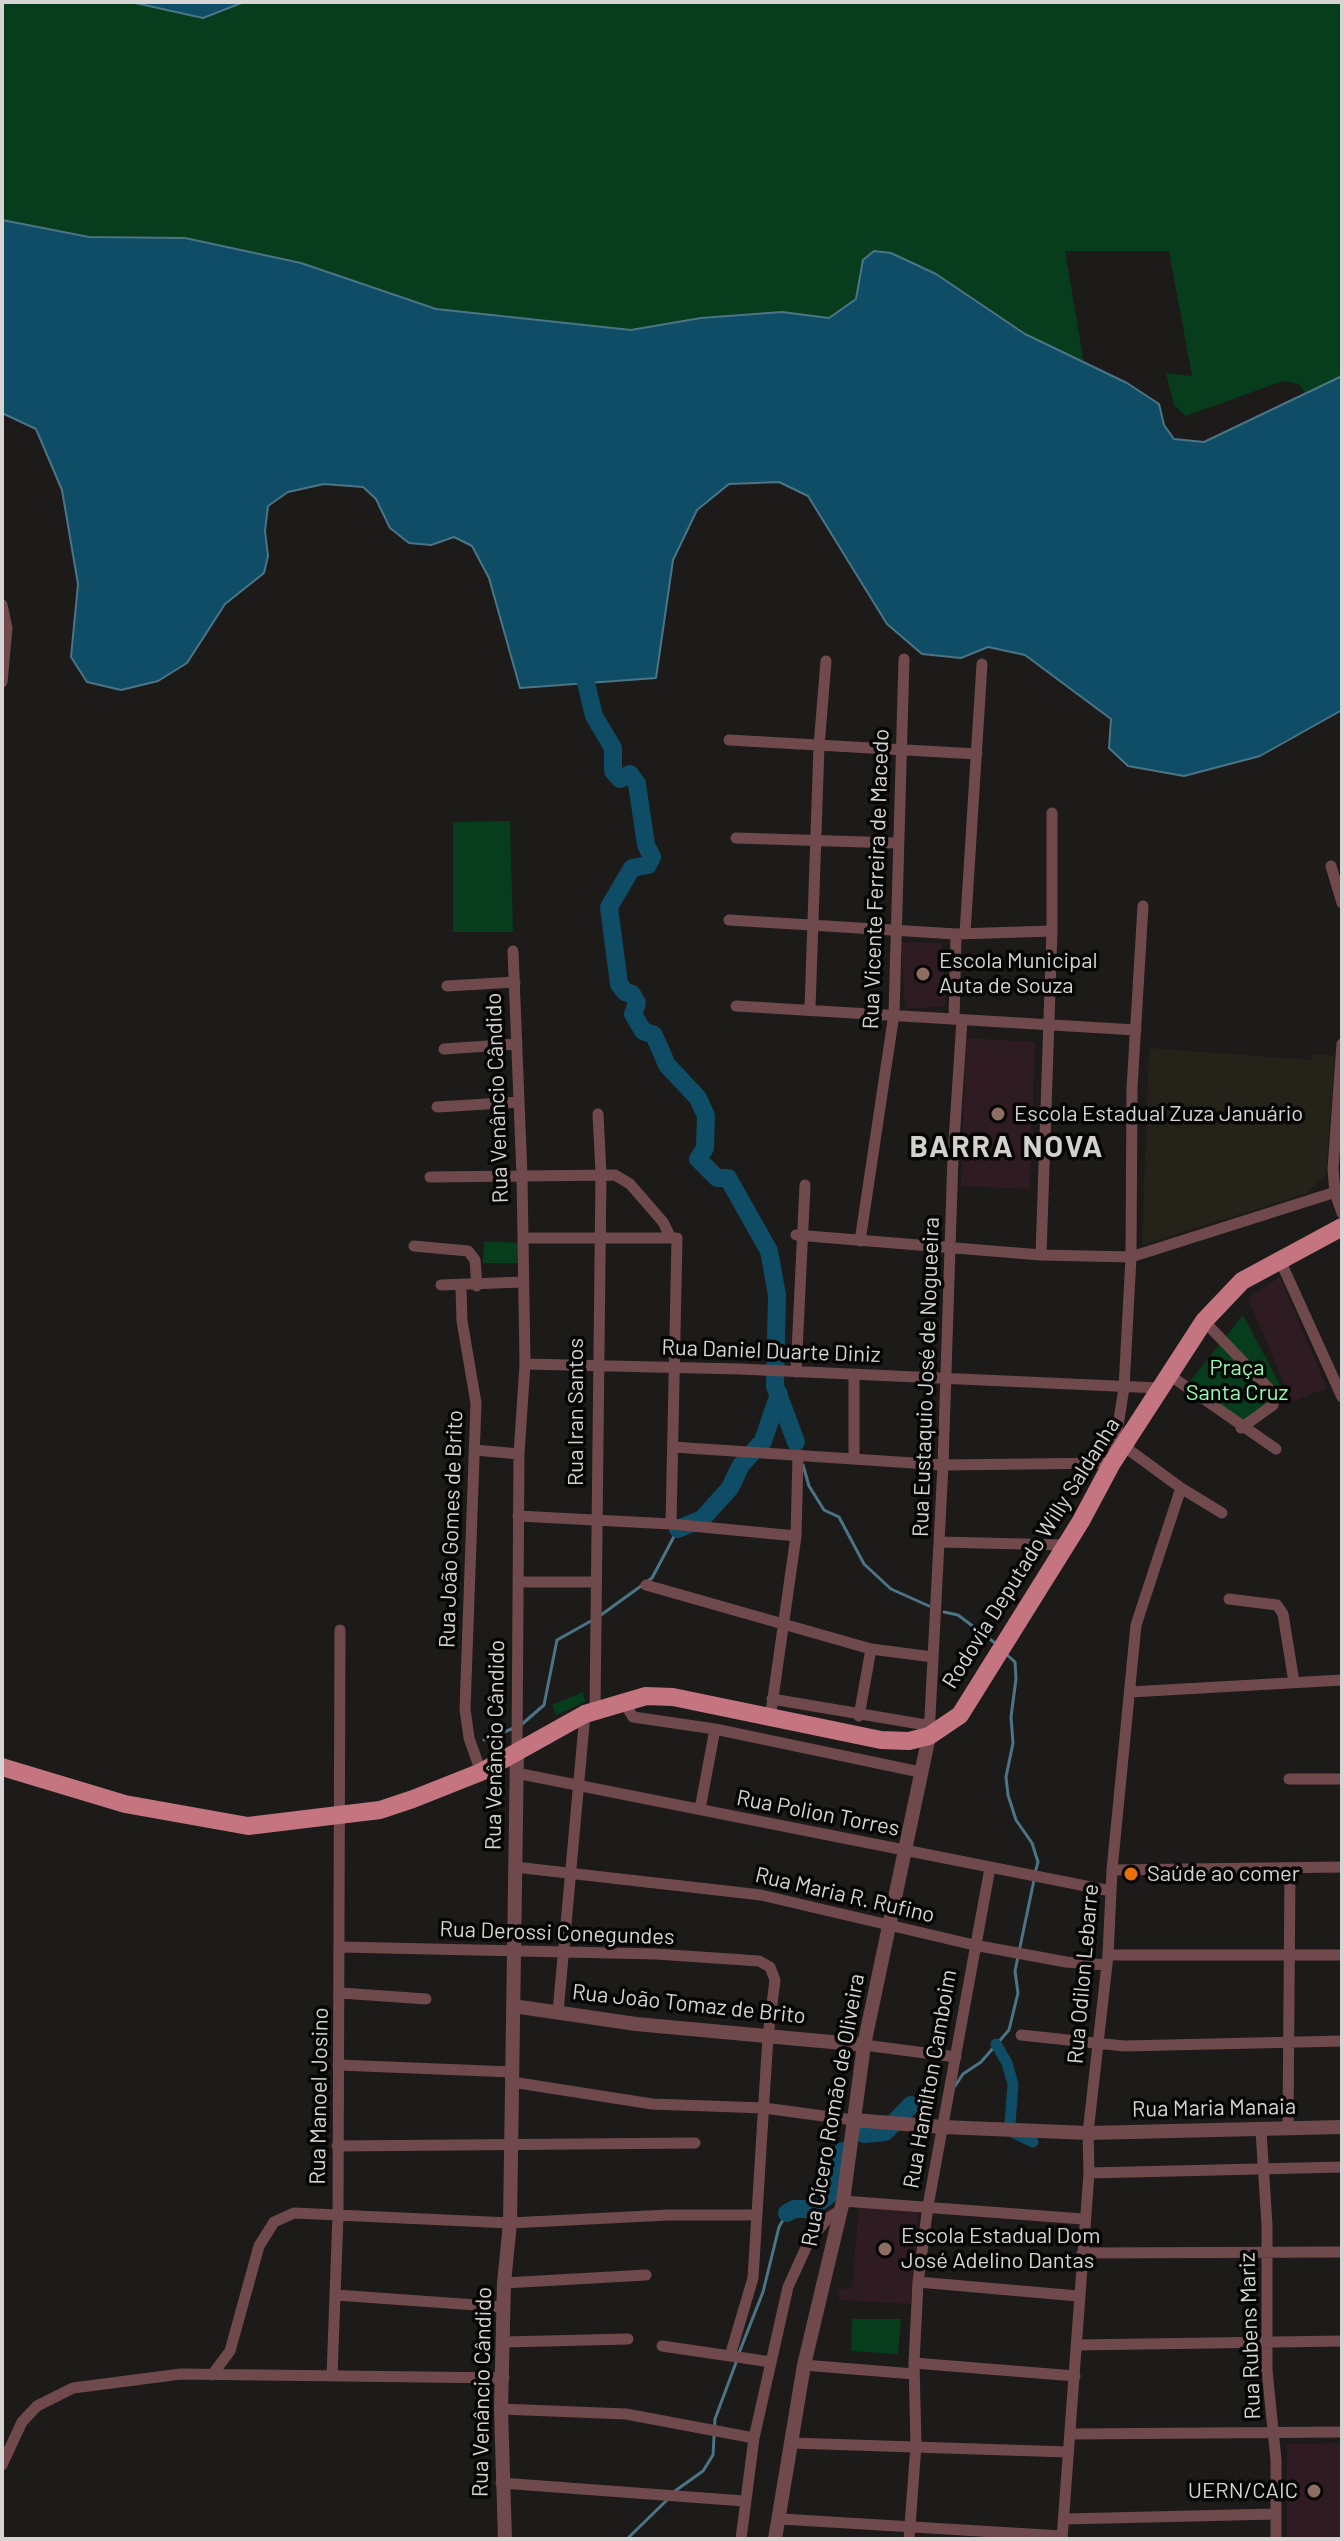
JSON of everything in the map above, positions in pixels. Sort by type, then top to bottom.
[{"type":"main road","name":"Rodovia Deputado Willy Saldanha","points":[[2,1767],[125,1804],[215,1823],[248,1826],[380,1810],[481,1772],[590,1712],[646,1696],[673,1697],[881,1740],[909,1741],[960,1715],[1112,1463],[1204,1321],[1242,1281],[1279,1258],[1342,1227]]},
{"type":"street","points":[[2,605],[7,628],[2,682]]},
{"type":"street","name":"Rua Vicente Ferreira de Macedo","points":[[860,1241],[894,1014],[899,749],[904,659]]},
{"type":"street","points":[[810,1008],[819,746],[826,661]]},
{"type":"street","name":"Rua Eustaquio José de Nogueeira","points":[[930,1731],[952,1248],[960,934],[982,664]]},
{"type":"street","points":[[729,740],[977,754]]},
{"type":"street","points":[[1041,1255],[1052,931],[1052,813]]},
{"type":"street","points":[[736,838],[897,843]]},
{"type":"street","points":[[1331,866],[1342,903]]},
{"type":"street","points":[[673,1447],[943,1465],[1112,1463],[1124,1388],[1131,1257],[1132,1088],[1143,906]]},
{"type":"street","points":[[729,920],[960,934],[1052,931]]},
{"type":"street","name":"Rua Venâncio Cândido","points":[[505,2539],[501,2409],[505,2342],[504,2283],[510,2223],[519,1454],[525,1364],[522,1176],[513,951]]},
{"type":"street","points":[[447,986],[515,982]]},
{"type":"street","points":[[736,1006],[810,1008],[1136,1030]]},
{"type":"street","points":[[444,1049],[517,1044]]},
{"type":"street","points":[[1342,1044],[1333,1169],[1342,1213]]},
{"type":"street","points":[[437,1107],[519,1102]]},
{"type":"street","name":"Rua Iran Santos","points":[[558,2012],[579,1785],[590,1712],[599,1364],[601,1173],[598,1114]]},
{"type":"street","points":[[430,1177],[615,1175],[630,1184],[663,1222],[674,1238],[671,1524]]},
{"type":"street","points":[[796,1372],[800,1236],[805,1185]]},
{"type":"street","points":[[800,1236],[1041,1255],[1131,1257],[1338,1192]]},
{"type":"street","points":[[523,1238],[674,1238]]},
{"type":"street","points":[[414,1246],[460,1249],[472,1255],[477,1266],[477,1286]]},
{"type":"street","points":[[1279,1258],[1342,1397]]},
{"type":"street","points":[[441,1285],[461,1287],[523,1282]]},
{"type":"street","name":"Rua João Gomes de Brito","points":[[461,1287],[462,1321],[475,1382],[465,1709],[469,1738],[481,1772]]},
{"type":"street","points":[[1204,1321],[1275,1395],[1273,1405],[1241,1428]]},
{"type":"street","name":"Rua Daniel Duarte Diniz","points":[[525,1364],[767,1370],[1124,1388],[1164,1381]]},
{"type":"street","points":[[854,1375],[854,1457]]},
{"type":"street","points":[[1164,1381],[1276,1449]]},
{"type":"street","points":[[1125,1447],[1222,1513]]},
{"type":"street","points":[[475,1450],[519,1454]]},
{"type":"street","points":[[770,1719],[796,1536],[798,1455]]},
{"type":"street","name":"Rua Odilon Lebarre","points":[[1062,2537],[1083,2219],[1089,2173],[1088,2133],[1108,1960],[1112,1870],[1130,1692],[1140,1606],[1181,1488]]},
{"type":"street","points":[[518,1516],[671,1524],[796,1536]]},
{"type":"street","points":[[940,1542],[1064,1545]]},
{"type":"street","points":[[519,1582],[594,1582]]},
{"type":"street","points":[[646,1585],[871,1649],[933,1657]]},
{"type":"street","points":[[1229,1599],[1277,1605],[1283,1614],[1294,1682]]},
{"type":"street","name":"Rua Manoel Josino","points":[[332,2376],[341,1993],[340,1630]]},
{"type":"street","points":[[859,1716],[871,1649]]},
{"type":"street","points":[[1130,1692],[1342,1680]]},
{"type":"street","points":[[772,1699],[930,1731]]},
{"type":"street","points":[[623,1701],[633,1717],[715,1729],[920,1772]]},
{"type":"street","points":[[700,1809],[715,1729]]},
{"type":"street","name":"Rua Cícero Romão de Oliveira","points":[[775,2539],[781,2519],[804,2365],[842,2205],[864,2045],[930,1731]]},
{"type":"street","name":"Rua Polion Torres","points":[[516,1773],[1111,1891]]},
{"type":"street","points":[[1289,1779],[1342,1779]]},
{"type":"street","name":"Rua Maria R. Rufino","points":[[515,1867],[761,1895],[974,1945],[1066,1962],[1342,1955]]},
{"type":"street","points":[[1112,1870],[1342,1867]]},
{"type":"street","name":"Rua Hamilton Camboim","points":[[909,2533],[916,2445],[914,2369],[918,2282],[928,2206],[990,1868]]},
{"type":"street","points":[[1288,2128],[1290,1868]]},
{"type":"street","name":"Rua Derossi Conegundes","points":[[341,1947],[656,1954],[759,1961],[770,1967],[775,1980],[768,2036]]},
{"type":"street","points":[[341,1993],[426,1999]]},
{"type":"street","name":"Rua João Tomaz de Brito","points":[[513,2006],[652,2026],[864,2045],[956,2057]]},
{"type":"street","points":[[1021,2035],[1098,2045],[1342,2041]]},
{"type":"street","points":[[730,2356],[753,2278],[768,2036]]},
{"type":"street","points":[[338,2065],[512,2077],[652,2104],[764,2108],[853,2120]]},
{"type":"street","name":"Rua Maria Manaia","points":[[853,2120],[1088,2133],[1342,2127]]},
{"type":"street","name":"Rua Rubens Mariz","points":[[1261,2131],[1267,2252],[1266,2342],[1275,2434],[1276,2539]]},
{"type":"street","points":[[337,2146],[511,2148],[695,2143]]},
{"type":"street","points":[[1089,2173],[1342,2167]]},
{"type":"street","points":[[741,2539],[754,2438],[788,2287],[804,2251],[819,2228],[842,2205],[928,2206],[1083,2219]]},
{"type":"street","points":[[212,2375],[230,2351],[259,2246],[274,2222],[294,2213],[510,2223],[668,2215],[757,2215]]},
{"type":"street","points":[[1082,2253],[1342,2252]]},
{"type":"street","points":[[504,2283],[646,2275]]},
{"type":"street","points":[[918,2282],[1078,2296]]},
{"type":"street","points":[[336,2295],[504,2307]]},
{"type":"street","points":[[505,2342],[628,2339]]},
{"type":"street","points":[[1077,2345],[1342,2341]]},
{"type":"street","points":[[662,2346],[771,2362]]},
{"type":"street","points":[[804,2365],[1075,2376]]},
{"type":"street","points":[[2,2465],[22,2422],[55,2394],[158,2375],[504,2378]]},
{"type":"street","points":[[501,2409],[626,2414],[754,2438]]},
{"type":"street","points":[[1071,2434],[1342,2432]]},
{"type":"street","points":[[792,2443],[1068,2452]]},
{"type":"street","points":[[501,2483],[744,2501]]},
{"type":"street","points":[[1065,2519],[1276,2514]]},
{"type":"street","points":[[781,2519],[909,2533],[1062,2537]]},
{"type":"shaded area","name":"Escola Municipal Auta de Souza","points":[[901,942],[942,943],[946,1006],[905,1009]]},
{"type":"shaded area","name":"Escola Estadual Zuza Januário","points":[[966,1038],[1035,1042],[1030,1189],[961,1186]]},
{"type":"shaded area","points":[[1149,1048],[1311,1060],[1313,1054],[1335,1056],[1326,1174],[1308,1193],[1142,1245]]},
{"type":"shaded area","points":[[1280,1277],[1327,1388],[1292,1402],[1248,1298]]},
{"type":"shaded area","name":"Escola Estadual Dom José Adelino Dantas","points":[[859,2205],[919,2210],[911,2304],[839,2300],[839,2289],[852,2288]]},
{"type":"shaded area","name":"UERN/CAIC","points":[[1342,2443],[1342,2539],[1287,2539],[1287,2444]]},
{"type":"green space","points":[[2,2],[131,2],[203,18],[244,2],[1342,2],[1342,376],[1306,395],[1299,384],[1283,381],[1186,416],[1174,405],[1166,373],[1192,376],[1169,251],[1065,251],[1084,363],[1025,334],[936,274],[891,253],[874,251],[863,260],[856,299],[829,318],[782,312],[701,318],[631,330],[436,309],[301,263],[185,238],[89,237],[2,220]]},
{"type":"green space","points":[[510,821],[513,932],[453,932],[453,822]]},
{"type":"green space","points":[[484,1241],[520,1243],[521,1263],[483,1263]]},
{"type":"green space","name":"Praça Santa Cruz","points":[[1243,1315],[1286,1396],[1236,1424],[1187,1385]]},
{"type":"green space","points":[[583,1692],[585,1702],[556,1715],[552,1705]]},
{"type":"green space","points":[[852,2319],[901,2319],[898,2354],[851,2351]]},
{"type":"water","points":[[131,2],[244,2],[203,18]]},
{"type":"water","points":[[2,220],[89,237],[185,238],[301,263],[436,309],[631,330],[701,318],[782,312],[829,318],[856,299],[863,260],[874,251],[891,253],[936,274],[1025,334],[1127,383],[1159,404],[1164,425],[1174,439],[1204,442],[1342,376],[1342,710],[1260,756],[1184,776],[1128,766],[1109,748],[1111,719],[1025,655],[988,647],[961,658],[922,654],[887,624],[808,496],[779,482],[729,484],[697,510],[673,560],[656,678],[520,688],[489,578],[472,546],[454,537],[431,545],[409,543],[390,528],[376,499],[363,487],[324,484],[288,492],[268,506],[265,531],[268,556],[264,573],[225,604],[187,663],[158,681],[121,690],[87,682],[71,657],[78,584],[62,490],[36,429],[2,413]]},
{"type":"waterway","points":[[581,662],[594,716],[613,748],[613,771],[620,779],[630,774],[637,784],[646,845],[652,857],[648,865],[632,868],[609,907],[619,984],[625,992],[632,994],[637,1003],[633,1014],[643,1031],[654,1035],[667,1065],[698,1098],[706,1116],[705,1148],[698,1159],[717,1178],[728,1178],[769,1251],[777,1295],[775,1386],[796,1442]]},
{"type":"waterway","points":[[678,1529],[702,1519],[730,1488],[741,1465],[763,1441],[779,1394]]},
{"type":"waterway","points":[[803,1465],[809,1486],[824,1510],[839,1517],[864,1564],[891,1589],[929,1606]]},
{"type":"waterway","points":[[601,1615],[652,1578],[678,1529]]},
{"type":"waterway","points":[[944,1612],[958,1615],[995,1643]]},
{"type":"waterway","points":[[521,1725],[544,1705],[557,1640],[591,1621]]},
{"type":"waterway","points":[[1006,1654],[1015,1662],[1016,1679],[1011,1717],[1013,1743],[1006,1777],[1008,1795],[1016,1820],[1032,1843],[1038,1862],[1035,1873]]},
{"type":"waterway","points":[[484,1740],[514,1728]]},
{"type":"waterway","points":[[955,2086],[963,2074],[981,2062],[1009,2030],[1018,1993],[1015,1971],[1034,1880]]},
{"type":"waterway","points":[[996,2044],[1007,2063],[1013,2084],[1010,2124],[1014,2133],[1033,2142]]},
{"type":"waterway","points":[[864,2134],[885,2132],[911,2105]]},
{"type":"waterway","points":[[787,2213],[794,2209],[810,2209],[836,2190],[843,2151]]},
{"type":"waterway","points":[[739,2353],[763,2292],[779,2227],[787,2213]]},
{"type":"waterway","points":[[675,2491],[703,2471],[713,2455],[715,2419],[737,2360]]},
{"type":"waterway","points":[[627,2539],[667,2500]]},
{"type":"place","name":"Escola Municipal Auta de Souza","points":[[923,974]]},
{"type":"place","name":"Escola Estadual Zuza Januário","points":[[998,1114]]},
{"type":"place","name":"Saúde ao comer","points":[[1131,1874]]},
{"type":"place","name":"Escola Estadual Dom José Adelino Dantas","points":[[885,2249]]},
{"type":"place","name":"UERN/CAIC","points":[[1314,2491]]},
{"type":"district","name":"BARRA NOVA","points":[[1007,1147]]}]
